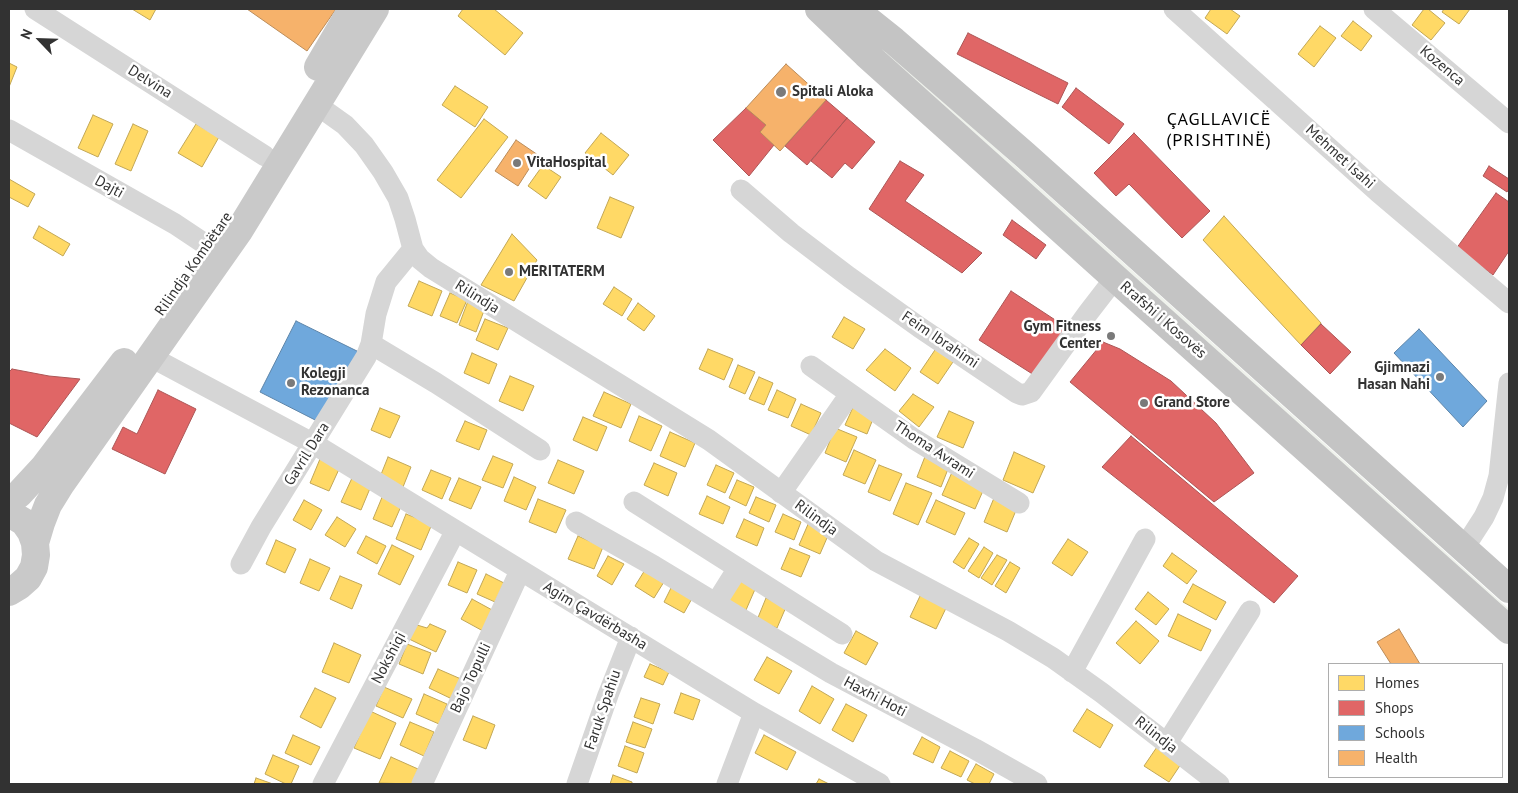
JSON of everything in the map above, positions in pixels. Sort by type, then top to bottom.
[{"type":"highway","points":[[801,9],[828,32],[866,54]]},
{"type":"highway","name":"Rrafshi i Kosovës","points":[[819,9],[866,54],[1509,630]]},
{"type":"highway","name":"Rrafshi i Kosovës","points":[[854,9],[894,41],[1025,155],[1509,590]]},
{"type":"highway","points":[[867,9],[894,41]]},
{"type":"main road","name":"Rilindja Kombëtare","points":[[9,501],[19,494],[44,467],[125,361],[208,246],[265,156],[352,9]]},
{"type":"main road","name":"Rilindja Kombëtare","points":[[9,592],[28,578],[34,567],[35,543],[41,523],[48,505],[61,484],[239,231],[375,9]]},
{"type":"main road","points":[[9,513],[24,522],[31,532],[35,543]]},
{"type":"street","name":"Delvina","points":[[35,9],[265,156]]},
{"type":"street","name":"Mehmet Isahi","points":[[1174,9],[1378,192],[1509,304]]},
{"type":"street","name":"Kozenca","points":[[1374,9],[1509,123]]},
{"type":"street","points":[[317,105],[344,125],[364,145],[383,172],[398,198],[413,250]]},
{"type":"street","name":"Dajti","points":[[9,130],[176,224],[208,246]]},
{"type":"street","name":"Feim Ibrahimi","points":[[741,190],[791,233],[849,277],[919,327],[1016,393],[1022,395],[1031,392],[1115,278]]},
{"type":"street","name":"Gavril Dara","points":[[241,564],[261,526],[314,444],[366,357],[386,282],[413,250]]},
{"type":"street","name":"Rilindja","points":[[413,250],[431,268],[709,440],[876,561],[1008,631],[1053,658],[1219,784]]},
{"type":"street","points":[[371,344],[540,450]]},
{"type":"street","name":"Agim Çavdërbasha","points":[[150,357],[314,444],[455,532],[867,781]]},
{"type":"street","name":"Thoma Avrami","points":[[811,366],[914,439],[1019,503]]},
{"type":"street","points":[[1464,548],[1484,517],[1497,484],[1509,383]]},
{"type":"street","points":[[782,493],[850,394]]},
{"type":"street","points":[[634,502],[842,634]]},
{"type":"street","name":"Haxhi Hoti","points":[[576,522],[654,566],[831,673],[1037,784]]},
{"type":"street","name":"Nokshiqi","points":[[323,784],[455,532]]},
{"type":"street","points":[[1072,672],[1145,538]]},
{"type":"street","points":[[716,603],[738,568]]},
{"type":"street","name":"Bajo Topulli","points":[[422,784],[520,571]]},
{"type":"street","points":[[1166,743],[1250,611]]},
{"type":"street","name":"Faruk Spahiu","points":[[577,784],[608,695],[631,637]]},
{"type":"street","points":[[726,784],[754,713]]},
{"type":"shaded area","points":[[834,9],[839,9],[949,106],[1509,609],[1509,620]]},
{"type":"building: Homes","points":[[132,9],[156,9],[150,20]]},
{"type":"building: Homes","points":[[463,9],[494,9],[523,33],[505,55],[458,16]]},
{"type":"building: Homes","points":[[1211,9],[1230,9],[1240,16],[1227,34],[1205,18]]},
{"type":"building: Homes","points":[[1424,9],[1428,9],[1445,23],[1431,40],[1412,25]]},
{"type":"building: Homes","points":[[1444,9],[1470,9],[1459,24],[1442,12]]},
{"type":"building: Homes","points":[[1353,21],[1372,36],[1361,51],[1341,36]]},
{"type":"building: Homes","points":[[1320,26],[1336,38],[1314,67],[1298,54]]},
{"type":"building: Homes","points":[[9,63],[17,67],[9,87]]},
{"type":"building: Homes","points":[[455,86],[488,107],[475,127],[442,105]]},
{"type":"building: Homes","points":[[93,115],[113,124],[98,157],[78,148]]},
{"type":"building: Homes","points":[[484,119],[508,137],[461,198],[437,180]]},
{"type":"building: Homes","points":[[133,124],[148,131],[131,171],[115,164]]},
{"type":"building: Homes","points":[[196,124],[219,137],[202,167],[178,153]]},
{"type":"building: Homes","points":[[601,133],[629,155],[613,175],[585,153]]},
{"type":"building: Homes","points":[[543,165],[561,177],[546,199],[528,186]]},
{"type":"building: Homes","points":[[9,179],[35,194],[28,207],[9,197]]},
{"type":"building: Homes","points":[[610,197],[634,207],[621,238],[597,228]]},
{"type":"building: Homes","points":[[1224,216],[1321,323],[1301,345],[1203,240]]},
{"type":"building: Homes","points":[[39,226],[70,244],[63,256],[33,238]]},
{"type":"building: Homes","name":"MERITATERM","points":[[512,234],[537,260],[514,301],[481,285]]},
{"type":"building: Homes","points":[[419,281],[442,291],[432,316],[408,306]]},
{"type":"building: Homes","points":[[614,287],[632,299],[622,316],[603,304]]},
{"type":"building: Homes","points":[[450,293],[467,300],[457,323],[440,316]]},
{"type":"building: Homes","points":[[468,301],[485,308],[476,332],[459,325]]},
{"type":"building: Homes","points":[[638,303],[655,316],[644,331],[627,319]]},
{"type":"building: Homes","points":[[844,317],[865,329],[853,349],[832,337]]},
{"type":"building: Homes","points":[[485,319],[508,328],[498,350],[476,340]]},
{"type":"building: Homes","points":[[937,347],[955,359],[938,384],[920,372]]},
{"type":"building: Homes","points":[[708,349],[733,359],[724,380],[699,369]]},
{"type":"building: Homes","points":[[885,349],[911,368],[895,391],[866,370]]},
{"type":"building: Homes","points":[[472,353],[497,364],[489,384],[464,373]]},
{"type":"building: Homes","points":[[738,365],[755,372],[745,394],[729,387]]},
{"type":"building: Homes","points":[[510,376],[534,386],[523,411],[499,401]]},
{"type":"building: Homes","points":[[759,377],[773,383],[764,405],[749,399]]},
{"type":"building: Homes","points":[[777,390],[796,399],[788,418],[768,410]]},
{"type":"building: Homes","points":[[604,392],[631,404],[621,428],[593,416]]},
{"type":"building: Homes","points":[[913,394],[934,407],[919,427],[899,411]]},
{"type":"building: Homes","points":[[801,404],[821,413],[811,435],[791,426]]},
{"type":"building: Homes","points":[[854,405],[875,414],[867,434],[845,425]]},
{"type":"building: Homes","points":[[380,408],[400,416],[390,438],[371,430]]},
{"type":"building: Homes","points":[[949,411],[974,422],[963,448],[937,437]]},
{"type":"building: Homes","points":[[639,416],[662,426],[651,451],[629,441]]},
{"type":"building: Homes","points":[[583,417],[607,427],[597,451],[573,440]]},
{"type":"building: Homes","points":[[465,421],[487,430],[479,450],[456,441]]},
{"type":"building: Homes","points":[[835,428],[857,437],[846,462],[825,453]]},
{"type":"building: Homes","points":[[670,432],[695,443],[685,467],[660,456]]},
{"type":"building: Homes","points":[[854,450],[876,460],[865,484],[843,475]]},
{"type":"building: Homes","points":[[1014,452],[1045,466],[1033,493],[1003,480]]},
{"type":"building: Homes","points":[[926,454],[950,464],[941,487],[917,477]]},
{"type":"building: Homes","points":[[493,456],[513,464],[503,488],[482,480]]},
{"type":"building: Homes","points":[[388,457],[411,467],[403,487],[380,477]]},
{"type":"building: Homes","points":[[320,459],[340,467],[329,491],[310,483]]},
{"type":"building: Homes","points":[[558,460],[584,471],[574,494],[548,483]]},
{"type":"building: Homes","points":[[654,463],[677,473],[668,496],[644,485]]},
{"type":"building: Homes","points":[[716,465],[734,473],[725,493],[707,485]]},
{"type":"building: Homes","points":[[879,465],[902,474],[890,501],[868,492]]},
{"type":"building: Homes","points":[[431,470],[451,478],[442,499],[422,490]]},
{"type":"building: Homes","points":[[953,470],[986,484],[975,509],[942,495]]},
{"type":"building: Homes","points":[[514,477],[536,487],[526,510],[504,501]]},
{"type":"building: Homes","points":[[352,478],[371,486],[361,510],[341,502]]},
{"type":"building: Homes","points":[[459,478],[481,487],[471,509],[449,500]]},
{"type":"building: Homes","points":[[737,480],[754,487],[746,506],[729,498]]},
{"type":"building: Homes","points":[[906,483],[932,493],[918,525],[893,514]]},
{"type":"building: Homes","points":[[383,495],[402,504],[392,527],[373,519]]},
{"type":"building: Homes","points":[[707,496],[730,507],[723,524],[699,514]]},
{"type":"building: Homes","points":[[756,497],[776,505],[769,522],[749,513]]},
{"type":"building: Homes","points":[[994,498],[1017,508],[1007,532],[984,522]]},
{"type":"building: Homes","points":[[538,499],[566,510],[556,533],[529,522]]},
{"type":"building: Homes","points":[[304,500],[322,510],[311,530],[293,520]]},
{"type":"building: Homes","points":[[936,500],[965,513],[955,535],[926,522]]},
{"type":"building: Homes","points":[[406,514],[432,524],[421,550],[396,539]]},
{"type":"building: Homes","points":[[783,514],[801,522],[794,540],[775,532]]},
{"type":"building: Homes","points":[[337,517],[356,529],[345,547],[325,535]]},
{"type":"building: Homes","points":[[744,519],[764,528],[757,546],[736,537]]},
{"type":"building: Homes","points":[[809,522],[830,531],[820,554],[799,545]]},
{"type":"building: Homes","points":[[366,536],[386,546],[377,564],[357,553]]},
{"type":"building: Homes","points":[[578,536],[603,547],[594,569],[568,559]]},
{"type":"building: Homes","points":[[969,538],[979,544],[964,569],[953,562]]},
{"type":"building: Homes","points":[[1068,539],[1088,552],[1072,576],[1052,563]]},
{"type":"building: Homes","points":[[276,540],[296,549],[285,573],[266,564]]},
{"type":"building: Homes","points":[[392,545],[414,556],[400,585],[378,574]]},
{"type":"building: Homes","points":[[984,547],[993,553],[979,578],[968,571]]},
{"type":"building: Homes","points":[[790,548],[810,556],[801,577],[781,569]]},
{"type":"building: Homes","points":[[1172,553],[1197,571],[1187,584],[1163,566]]},
{"type":"building: Homes","points":[[997,555],[1007,560],[992,585],[981,578]]},
{"type":"building: Homes","points":[[608,556],[624,564],[612,585],[597,576]]},
{"type":"building: Homes","points":[[310,559],[330,568],[319,591],[300,583]]},
{"type":"building: Homes","points":[[458,562],[477,570],[467,593],[448,585]]},
{"type":"building: Homes","points":[[1010,562],[1020,568],[1006,593],[995,586]]},
{"type":"building: Homes","points":[[648,565],[667,577],[654,598],[635,586]]},
{"type":"building: Homes","points":[[486,574],[504,583],[495,602],[477,594]]},
{"type":"building: Homes","points":[[340,576],[362,585],[352,609],[330,599]]},
{"type":"building: Homes","points":[[735,579],[756,587],[746,610],[726,601]]},
{"type":"building: Homes","points":[[674,582],[695,593],[684,613],[664,602]]},
{"type":"building: Homes","points":[[1193,584],[1226,602],[1216,620],[1183,602]]},
{"type":"building: Homes","points":[[1148,592],[1169,609],[1156,625],[1135,609]]},
{"type":"building: Homes","points":[[921,594],[947,606],[936,629],[910,617]]},
{"type":"building: Homes","points":[[766,598],[786,607],[777,628],[757,620]]},
{"type":"building: Homes","points":[[472,599],[494,611],[483,631],[461,619]]},
{"type":"building: Homes","points":[[1178,614],[1211,630],[1201,651],[1168,636]]},
{"type":"building: Homes","points":[[1136,621],[1159,641],[1140,664],[1116,643]]},
{"type":"building: Homes","points":[[430,624],[446,631],[436,652],[409,639],[417,625],[427,628]]},
{"type":"building: Homes","points":[[856,631],[878,643],[866,665],[844,653]]},
{"type":"building: Homes","points":[[334,643],[361,655],[349,683],[322,672]]},
{"type":"building: Homes","points":[[407,644],[431,653],[423,674],[399,664]]},
{"type":"building: Homes","points":[[767,657],[792,671],[779,694],[754,680]]},
{"type":"building: Homes","points":[[650,664],[669,672],[663,685],[644,677]]},
{"type":"building: Homes","points":[[438,669],[461,679],[452,699],[429,688]]},
{"type":"building: Homes","points":[[812,686],[834,699],[820,724],[799,711]]},
{"type":"building: Homes","points":[[384,687],[412,699],[403,718],[376,706]]},
{"type":"building: Homes","points":[[315,688],[336,698],[321,728],[300,717]]},
{"type":"building: Homes","points":[[681,693],[700,700],[693,720],[674,713]]},
{"type":"building: Homes","points":[[424,694],[447,704],[439,724],[416,714]]},
{"type":"building: Homes","points":[[641,698],[660,704],[653,724],[634,717]]},
{"type":"building: Homes","points":[[846,704],[867,715],[853,742],[832,730]]},
{"type":"building: Homes","points":[[1087,709],[1113,725],[1100,748],[1073,731]]},
{"type":"building: Homes","points":[[370,711],[396,723],[380,759],[354,748]]},
{"type":"building: Homes","points":[[473,716],[495,725],[486,749],[463,740]]},
{"type":"building: Homes","points":[[410,722],[434,732],[424,756],[400,745]]},
{"type":"building: Homes","points":[[633,722],[652,729],[645,748],[626,742]]},
{"type":"building: Homes","points":[[293,735],[320,747],[311,765],[285,753]]},
{"type":"building: Homes","points":[[764,735],[796,752],[787,770],[755,753]]},
{"type":"building: Homes","points":[[922,737],[940,747],[933,763],[913,754]]},
{"type":"building: Homes","points":[[1159,744],[1183,761],[1169,782],[1144,766]]},
{"type":"building: Homes","points":[[625,746],[644,753],[637,773],[618,766]]},
{"type":"building: Homes","points":[[950,751],[969,761],[961,777],[941,768]]},
{"type":"building: Homes","points":[[273,755],[299,766],[291,784],[286,784],[265,774]]},
{"type":"building: Homes","points":[[391,757],[418,769],[412,784],[379,783]]},
{"type":"building: Homes","points":[[976,764],[994,774],[989,784],[975,784],[967,780]]},
{"type":"building: Homes","points":[[613,775],[632,782],[632,784],[610,784]]},
{"type":"building: Homes","points":[[256,778],[273,784],[254,784]]},
{"type":"building: Homes","points":[[819,779],[829,784],[816,784]]},
{"type":"building: Shops","points":[[968,33],[1068,83],[1058,104],[957,54]]},
{"type":"building: Shops","points":[[1076,88],[1124,124],[1109,144],[1062,107]]},
{"type":"building: Shops","points":[[826,100],[847,118],[807,165],[785,146]]},
{"type":"building: Shops","points":[[746,108],[766,125],[760,132],[774,145],[749,176],[713,140]]},
{"type":"building: Shops","points":[[847,118],[875,142],[852,169],[845,163],[832,178],[811,161]]},
{"type":"building: Shops","points":[[1134,133],[1210,211],[1182,238],[1129,184],[1116,196],[1094,173]]},
{"type":"building: Shops","points":[[900,161],[924,175],[905,201],[982,253],[962,273],[869,209]]},
{"type":"building: Shops","points":[[1489,166],[1509,179],[1509,189],[1507,192],[1483,176]]},
{"type":"building: Shops","points":[[1496,193],[1509,202],[1509,251],[1493,275],[1456,249]]},
{"type":"building: Shops","points":[[1012,220],[1046,245],[1036,259],[1003,235]]},
{"type":"building: Shops","points":[[1011,291],[1066,327],[1034,375],[979,340]]},
{"type":"building: Shops","points":[[1321,324],[1351,352],[1330,374],[1301,345]]},
{"type":"building: Shops","name":"Grand Store","points":[[1103,342],[1120,349],[1171,381],[1216,423],[1254,473],[1214,502],[1070,382]]},
{"type":"building: Shops","points":[[12,369],[49,376],[80,379],[37,437],[9,423],[9,372]]},
{"type":"building: Shops","points":[[158,390],[196,409],[165,474],[112,449],[123,427],[137,434]]},
{"type":"building: Shops","points":[[1131,436],[1298,576],[1274,603],[1102,467]]},
{"type":"building: Schools","points":[[296,321],[363,354],[325,425],[260,392]]},
{"type":"building: Schools","name":"Gjimnazi Hasan Nahi","points":[[1419,329],[1487,401],[1463,427],[1394,353]]},
{"type":"building: Health","points":[[247,9],[336,9],[307,51]]},
{"type":"building: Health","points":[[786,64],[826,100],[780,151],[760,132],[766,125],[746,108]]},
{"type":"building: Health","name":"VitaHospital","points":[[516,140],[538,155],[518,186],[495,171]]},
{"type":"building: Health","points":[[1399,629],[1419,663],[1390,663],[1377,642]]},
{"type":"place","name":"Spitali Aloka","points":[[781,92]]},
{"type":"place","name":"VitaHospital","points":[[517,163]]},
{"type":"place","name":"MERITATERM","points":[[509,272]]},
{"type":"place","name":"Gym Fitness Center","points":[[1111,336]]},
{"type":"place","name":"Gjimnazi Hasan Nahi","points":[[1440,377]]},
{"type":"place","name":"Kolegji Rezonanca","points":[[291,383]]},
{"type":"place","name":"Grand Store","points":[[1144,403]]},
{"type":"district","name":"ÇAGLLAVICË (PRISHTINË)","points":[[1219,130]]}]
